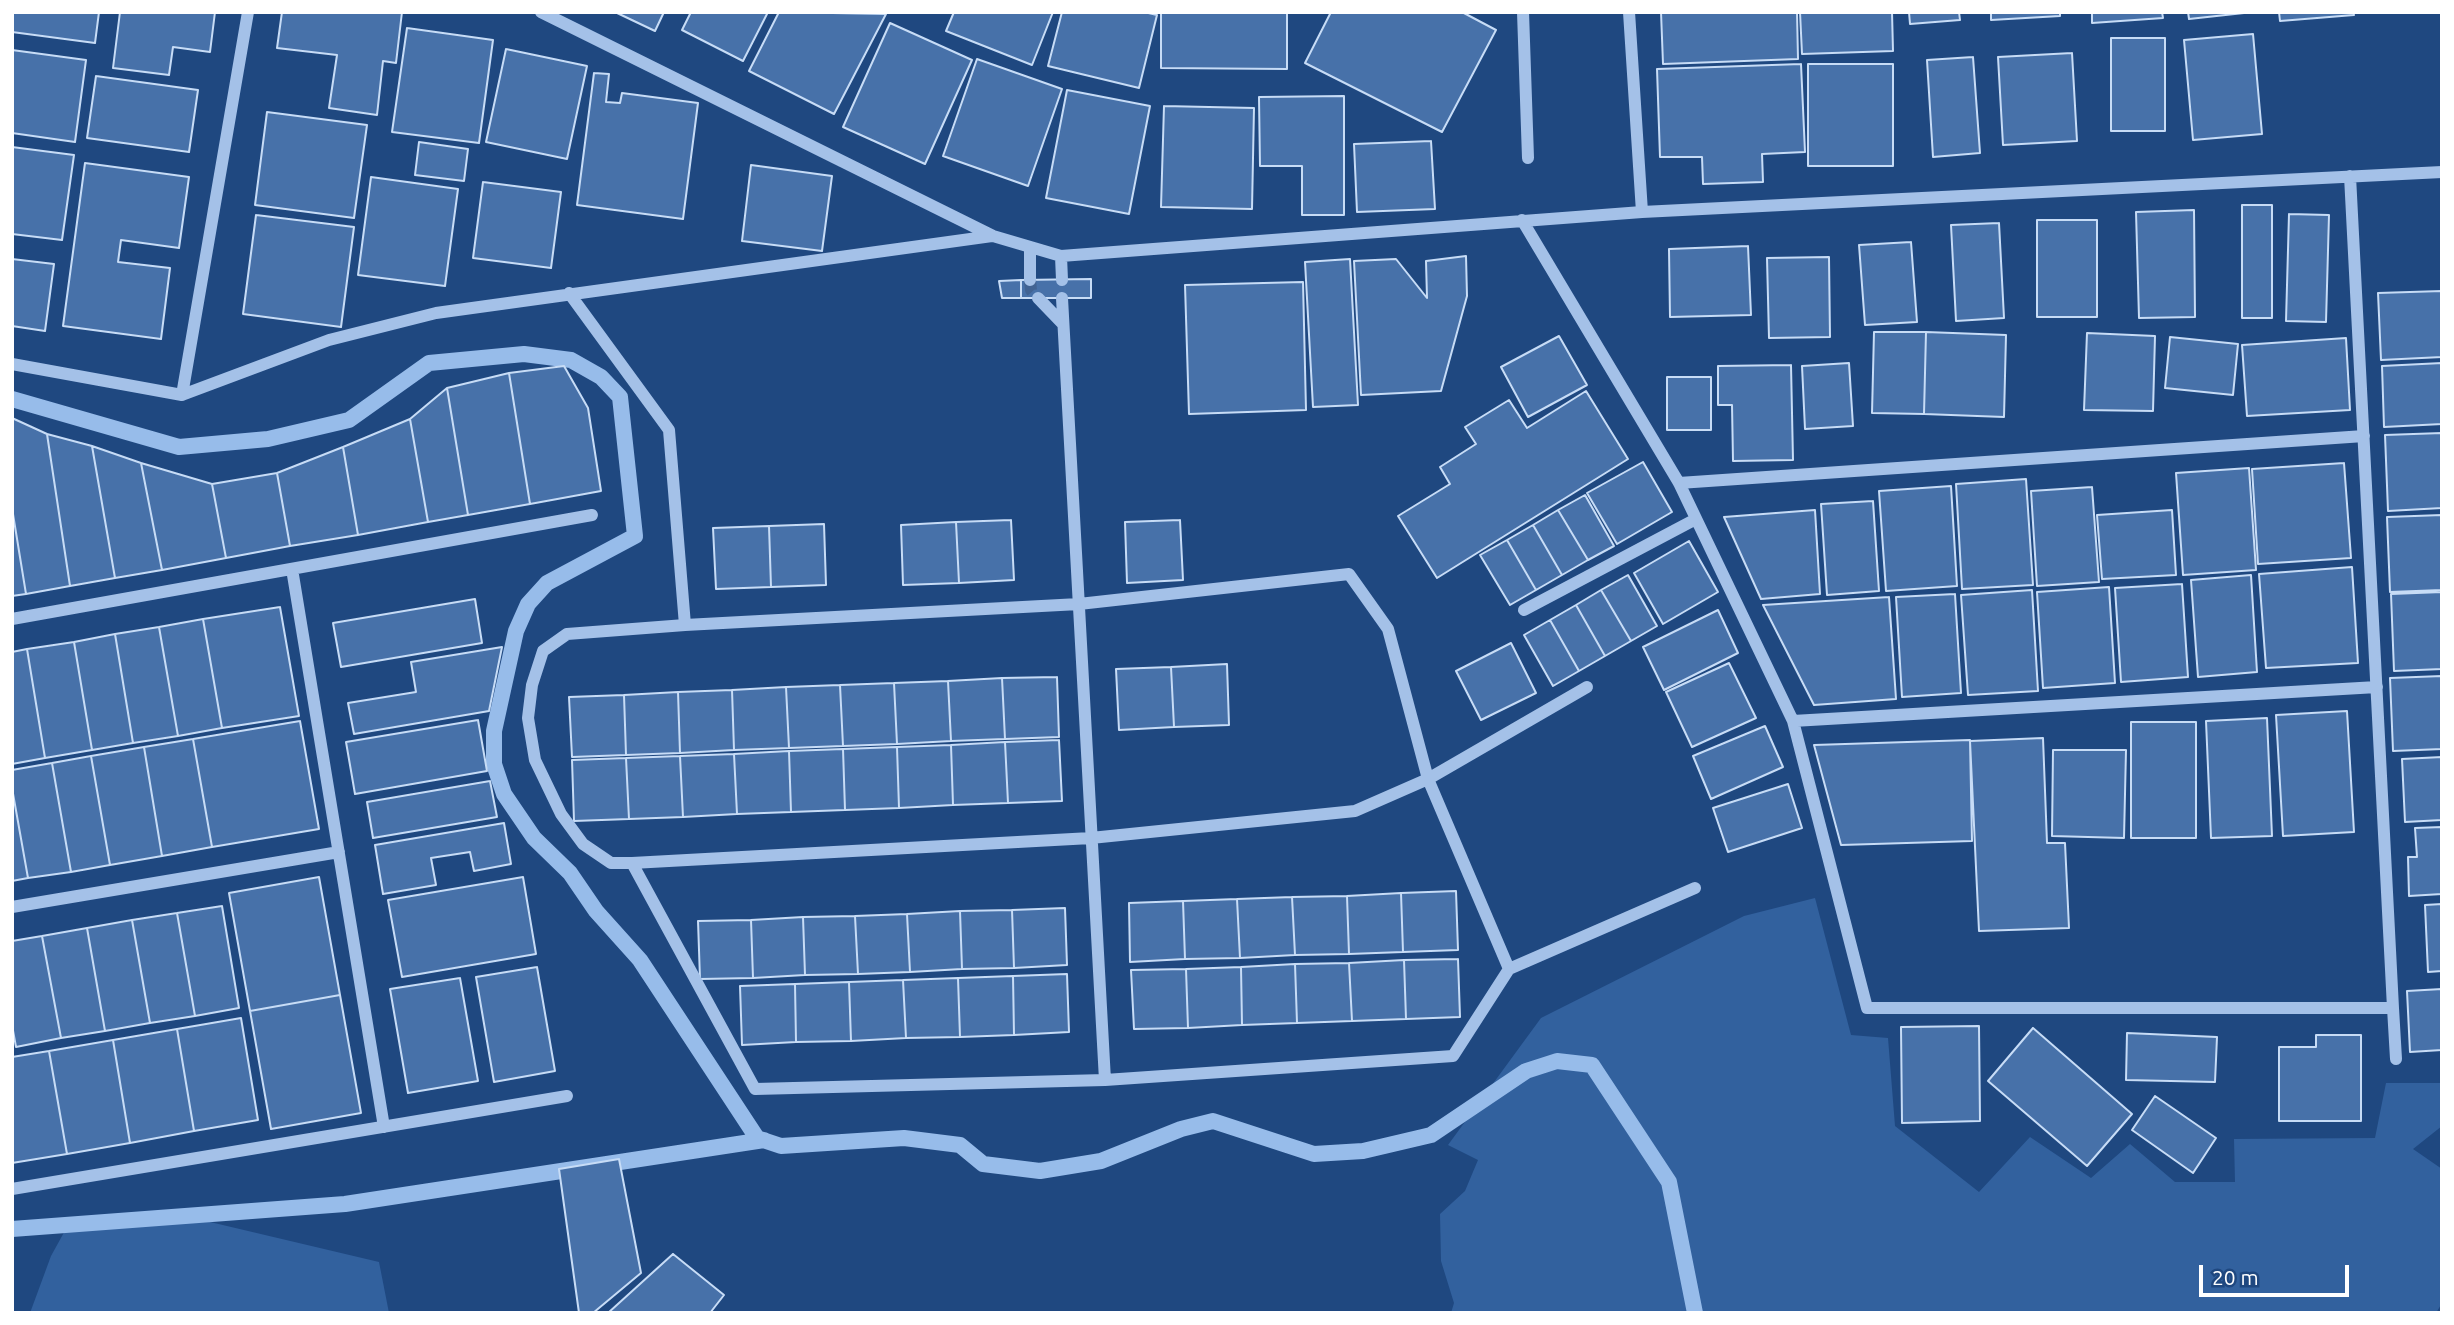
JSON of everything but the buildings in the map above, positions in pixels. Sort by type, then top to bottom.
[{"type":"street","points":[[182,395],[248,12]]},
{"type":"street","points":[[541,12],[993,236],[1061,256],[1642,212],[2442,172]]},
{"type":"street","points":[[1523,12],[1528,158]]},
{"type":"street","points":[[1629,12],[1642,212]]},
{"type":"street","points":[[2350,176],[2396,1059]]},
{"type":"street","points":[[1522,220],[1679,482],[1793,721],[1867,1008],[2393,1008]]},
{"type":"street","points":[[12,364],[182,395],[329,340],[436,313],[993,236]]},
{"type":"street","points":[[1030,247],[1030,280]]},
{"type":"street","points":[[1061,256],[1062,280]]},
{"type":"street","points":[[569,293],[668,430],[685,625]]},
{"type":"street","points":[[1038,298],[1063,324]]},
{"type":"street","points":[[1062,298],[1105,1080]]},
{"type":"street","points":[[1679,482],[2364,436]]},
{"type":"street","points":[[12,619],[592,515]]},
{"type":"street","points":[[1524,610],[1696,519]]},
{"type":"street","points":[[292,569],[384,1127]]},
{"type":"street","points":[[1509,970],[1428,779],[1388,629],[1349,574],[1079,604],[567,634],[543,651],[532,685],[528,718],[535,760],[561,814],[583,844],[611,863],[1091,838],[1355,811],[1428,779],[1587,687]]},
{"type":"street","points":[[1793,721],[2377,687]]},
{"type":"street","points":[[12,907],[338,852]]},
{"type":"street","points":[[632,863],[755,1089],[1105,1080],[1453,1056],[1509,970],[1695,888]]},
{"type":"street","points":[[12,1189],[567,1096]]},
{"type":"shaded area","points":[[1815,898],[1851,1035],[1888,1038],[1895,1126],[1979,1192],[2030,1137],[2091,1178],[2130,1144],[2175,1182],[2235,1182],[2234,1139],[2375,1138],[2386,1083],[2442,1083],[2442,1126],[2413,1149],[2442,1169],[2442,1303],[2436,1313],[1451,1313],[1454,1303],[1441,1261],[1440,1214],[1465,1191],[1478,1160],[1448,1145],[1541,1018],[1744,916]]},
{"type":"shaded area","points":[[189,1217],[379,1262],[389,1313],[30,1313],[51,1256],[67,1227]]},
{"type":"waterway","points":[[12,399],[179,447],[268,439],[349,420],[429,363],[524,354],[571,360],[601,377],[620,397],[635,536],[547,583],[528,604],[516,631],[494,731],[494,764],[504,794],[534,838],[570,873],[596,911],[640,960],[757,1138],[781,1146],[904,1138],[960,1145],[983,1164],[1040,1171],[1101,1161],[1181,1129],[1213,1121],[1314,1154],[1363,1151],[1431,1135],[1526,1071],[1557,1061],[1592,1065],[1669,1182],[1695,1313]]},
{"type":"waterway","points":[[12,1229],[345,1204],[764,1140]]},
{"type":"tunnel","points":[[1030,280],[1031,290],[1038,298]]}]
